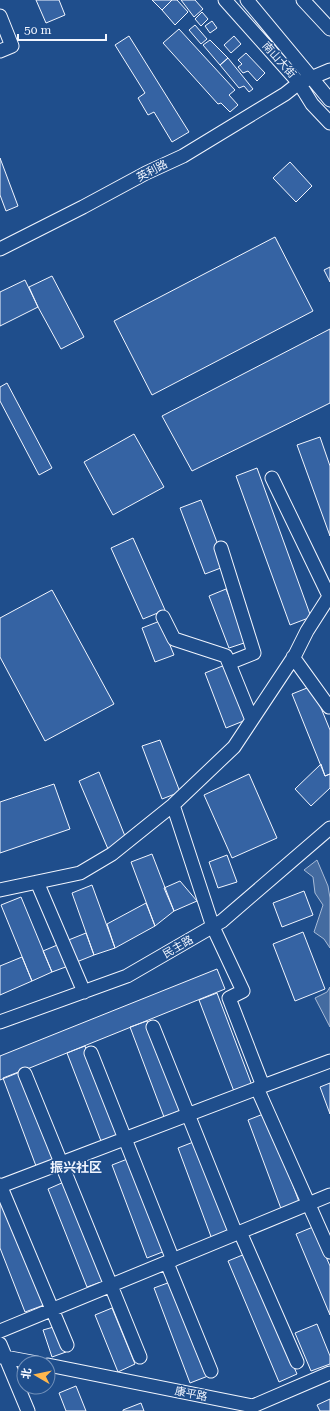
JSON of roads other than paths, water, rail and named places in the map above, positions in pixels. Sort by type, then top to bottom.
[{"type":"street","name":"南山大街","points":[[225,0],[305,80],[330,100]]},
{"type":"street","name":"南山大街","points":[[247,0],[305,80],[312,104],[330,122]]},
{"type":"street","points":[[303,0],[330,29]]},
{"type":"street","points":[[0,16],[12,46],[0,51]]},
{"type":"street","name":"英利路","points":[[0,249],[146,173],[183,156],[285,94],[305,80],[330,70]]},
{"type":"street","points":[[0,890],[80,873],[112,854],[173,805],[234,747],[293,658],[307,631],[330,596],[272,478]]},
{"type":"street","points":[[221,548],[254,653],[229,663]]},
{"type":"street","points":[[163,617],[174,639],[226,656],[252,720]]},
{"type":"street","points":[[293,658],[329,707]]},
{"type":"street","points":[[173,805],[213,927],[243,991],[229,998],[260,1087],[330,1252]]},
{"type":"street","name":"民主路","points":[[0,1022],[127,976],[213,927],[222,921],[330,828]]},
{"type":"street","points":[[38,882],[84,992]]},
{"type":"street","points":[[153,1027],[238,1233],[297,1362]]},
{"type":"street","points":[[91,1053],[125,1139],[211,1371]]},
{"type":"street","points":[[68,1345],[0,1185],[62,1163],[330,1061]]},
{"type":"street","points":[[26,1074],[140,1357]]},
{"type":"street","points":[[0,1331],[330,1195]]},
{"type":"street","points":[[0,1344],[3,1357],[28,1411]]},
{"type":"street","points":[[3,1357],[16,1359]]},
{"type":"street","name":"康平路","points":[[56,1367],[252,1406],[330,1373]]},
{"type":"water","points":[[317,860],[328,886],[330,898],[330,948],[324,939],[314,932],[323,905],[315,893],[313,877],[304,870]]},
{"type":"water","points":[[330,987],[330,1027],[315,998],[327,992]]},
{"type":"district","name":"振兴社区","points":[[76,1167]]}]
